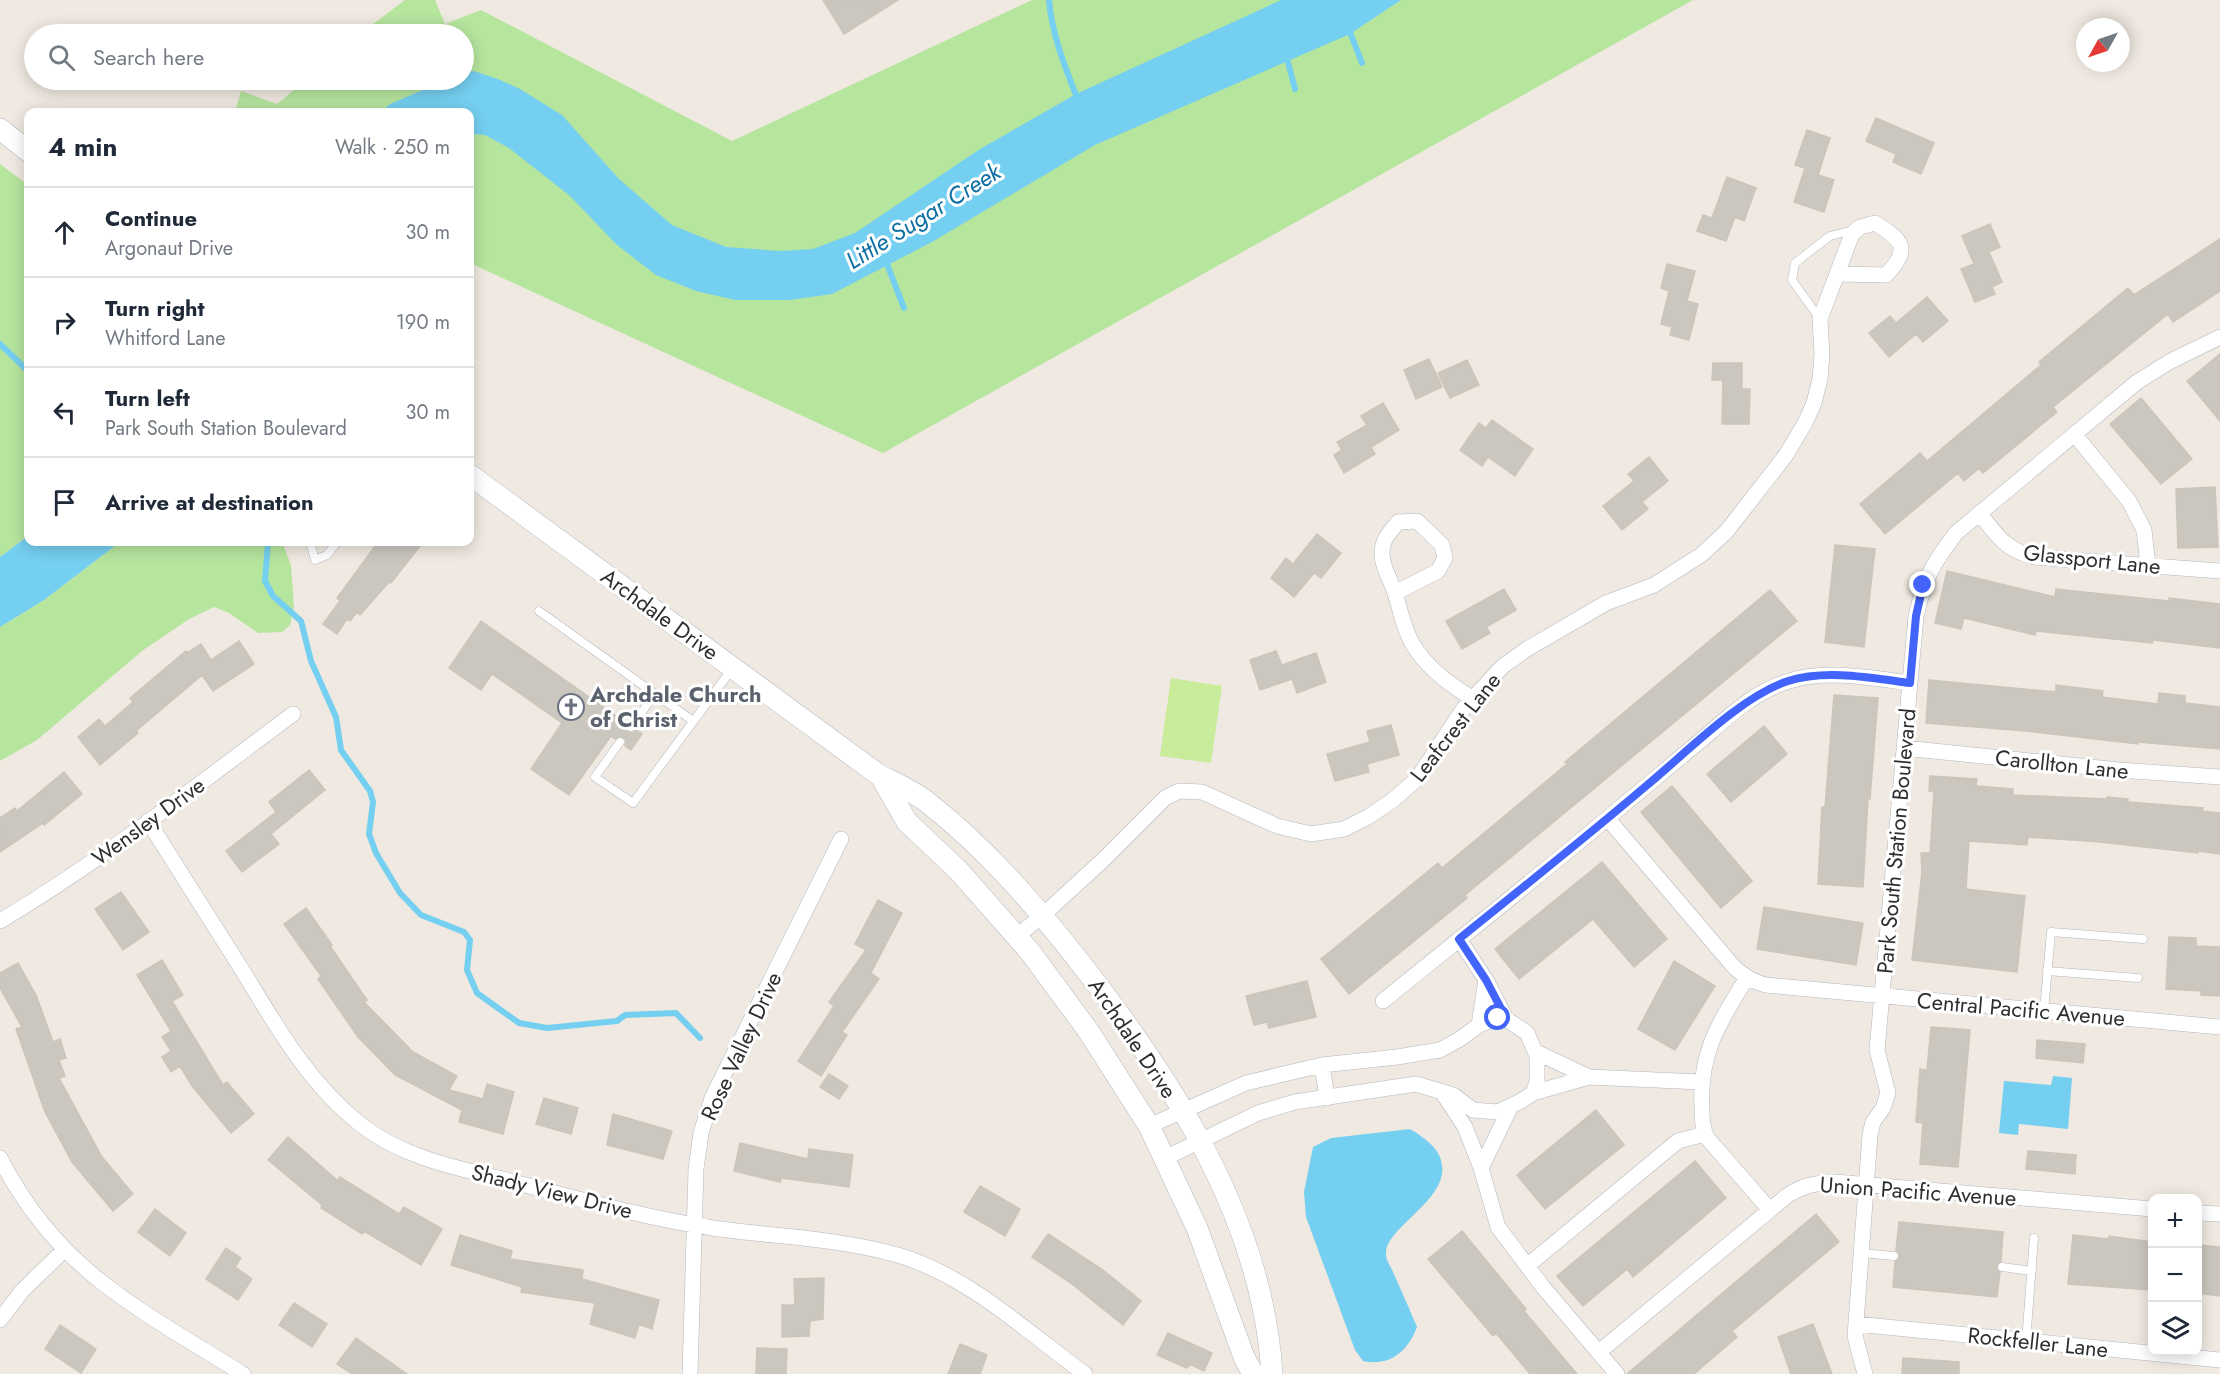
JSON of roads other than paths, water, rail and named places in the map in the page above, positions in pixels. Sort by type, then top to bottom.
[{"type":"street","points":[[0,129],[24,148]]},
{"type":"street","points":[[1820,319],[1852,234],[1860,227],[1875,223],[1895,235],[1902,248],[1899,261],[1886,275],[1837,274]]},
{"type":"street","name":"Leafcrest Lane","points":[[1016,937],[1102,861],[1165,798],[1179,791],[1202,792],[1277,826],[1311,834],[1344,829],[1368,817],[1393,800],[1417,779],[1472,698],[1503,666],[1527,649],[1606,603],[1654,585],[1701,555],[1726,532],[1786,455],[1814,403],[1820,379],[1822,354],[1820,319]]},
{"type":"street","name":"Park South Station Boulevard","points":[[1867,1185],[1871,1131],[1887,1100],[1888,1093],[1876,1050],[1916,616],[1923,585],[1934,562],[1956,534],[2144,377],[2169,362],[2220,338]]},
{"type":"street","points":[[2075,435],[2129,501],[2144,530],[2148,565]]},
{"type":"street","name":"Archdale Drive","points":[[474,478],[879,775],[925,800],[983,852],[1043,915],[1141,1045],[1182,1110],[1220,1178],[1243,1234],[1262,1296],[1272,1374]]},
{"type":"street","name":"Glassport Lane","points":[[1980,514],[1999,539],[2021,554],[2034,557],[2220,571]]},
{"type":"street","points":[[1395,593],[1438,571],[1445,558],[1442,545],[1417,521],[1398,522],[1383,543],[1383,563],[1412,642],[1425,661],[1472,698]]},
{"type":"street","points":[[1383,1001],[1608,819],[1749,700],[1790,680],[1815,676],[1841,676],[1910,683]]},
{"type":"street","name":"Wensley Drive","points":[[0,921],[48,892],[293,714]]},
{"type":"street","name":"Carollton Lane","points":[[1904,748],[2119,770],[2220,777]]},
{"type":"street","name":"Archdale Drive","points":[[879,775],[907,822],[958,870],[1031,953],[1089,1032],[1149,1126],[1197,1228],[1244,1357],[1253,1374]]},
{"type":"street","points":[[1608,819],[1746,979],[1710,1041],[1701,1082],[1705,1134],[1770,1210]]},
{"type":"street","name":"Shady View Drive","points":[[148,821],[283,1036],[309,1073],[339,1106],[362,1125],[395,1146],[431,1162],[628,1211],[694,1224],[862,1246],[904,1257],[943,1274],[981,1296],[1069,1369],[1086,1374]]},
{"type":"street","name":"Rose Valley Drive","points":[[690,1374],[694,1224],[697,1160],[701,1133],[712,1098],[841,839]]},
{"type":"street","points":[[1459,939],[1486,980],[1506,1018],[1527,1033],[1536,1052],[1538,1067],[1538,1082],[1533,1093]]},
{"type":"street","name":"Central Pacific Avenue","points":[[1746,979],[1766,985],[2220,1027]]},
{"type":"street","points":[[1479,1025],[1486,980]]},
{"type":"street","points":[[1149,1126],[1246,1083],[1322,1065],[1440,1050],[1479,1025],[1498,1018],[1506,1018]]},
{"type":"street","points":[[1536,1052],[1589,1077]]},
{"type":"street","points":[[1322,1065],[1327,1098]]},
{"type":"street","points":[[1165,1158],[1258,1113],[1295,1102],[1416,1084],[1453,1095],[1473,1110],[1498,1112],[1533,1093],[1589,1077],[1701,1082]]},
{"type":"street","points":[[1442,1092],[1465,1127],[1481,1168],[1498,1227],[1543,1287],[1617,1374]]},
{"type":"street","points":[[1481,1168],[1511,1106]]},
{"type":"street","points":[[1527,1266],[1678,1141],[1705,1134]]},
{"type":"street","points":[[0,1158],[38,1219],[65,1249],[103,1283],[243,1374]]},
{"type":"street","name":"Union Pacific Avenue","points":[[1599,1352],[1770,1210],[1803,1186],[1814,1183],[1835,1182],[2148,1209]]},
{"type":"street","points":[[1865,1374],[1856,1336],[1856,1324],[1867,1185]]},
{"type":"street","points":[[2202,1212],[2220,1214]]},
{"type":"street","points":[[0,1320],[22,1291],[65,1249]]},
{"type":"street","name":"Rockfeller Lane","points":[[1856,1324],[2220,1360]]},
{"type":"lane","points":[[1820,319],[1792,280],[1795,263],[1830,236],[1860,227]]},
{"type":"lane","points":[[311,546],[315,561],[327,555],[334,546]]},
{"type":"lane","points":[[539,611],[693,721]]},
{"type":"lane","points":[[620,742],[595,777],[633,803],[732,668]]},
{"type":"lane","points":[[631,727],[655,694]]},
{"type":"lane","points":[[2044,1011],[2051,932],[2143,939]]},
{"type":"lane","points":[[2048,970],[2138,978]]},
{"type":"lane","points":[[2026,1341],[2034,1238]]},
{"type":"lane","points":[[1861,1253],[1894,1256]]},
{"type":"lane","points":[[2002,1268],[2032,1271]]},
{"type":"water","name":"Little Sugar Creek","points":[[1281,0],[1401,0],[1350,34],[1095,145],[932,242],[832,294],[790,300],[735,300],[696,291],[656,275],[617,245],[570,196],[509,148],[485,135],[474,134],[474,108],[386,108],[423,90],[474,90],[474,71],[498,79],[520,89],[562,115],[619,179],[672,225],[726,247],[780,251],[813,249],[855,233],[980,149],[1076,94]]},
{"type":"water","points":[[24,539],[24,546],[115,546],[44,600],[0,627],[0,557]]},
{"type":"water","points":[[2053,1076],[2072,1078],[2068,1129],[2019,1124],[2018,1135],[1999,1133],[2004,1081],[2051,1085]]},
{"type":"water","points":[[1410,1129],[1434,1147],[1442,1166],[1438,1186],[1431,1197],[1401,1227],[1387,1246],[1387,1259],[1417,1327],[1409,1343],[1397,1355],[1382,1362],[1363,1361],[1355,1350],[1306,1217],[1304,1192],[1313,1147],[1331,1138]]},
{"type":"waterway","points":[[1049,0],[1056,38],[1078,100]]},
{"type":"waterway","points":[[1348,27],[1362,63]]},
{"type":"waterway","points":[[1286,55],[1295,89]]},
{"type":"waterway","name":"Little Sugar Creek","points":[[885,259],[904,308]]},
{"type":"waterway","points":[[0,344],[24,367]]},
{"type":"waterway","points":[[268,546],[265,581],[273,596],[301,621],[311,661],[336,717],[341,750],[370,791],[373,802],[369,834],[376,853],[400,893],[421,915],[464,932],[470,940],[467,970],[477,993],[519,1023],[547,1028],[617,1021],[625,1015],[676,1013],[700,1038]]},
{"type":"place","name":"Archdale Church of Christ","points":[[571,707]]}]
